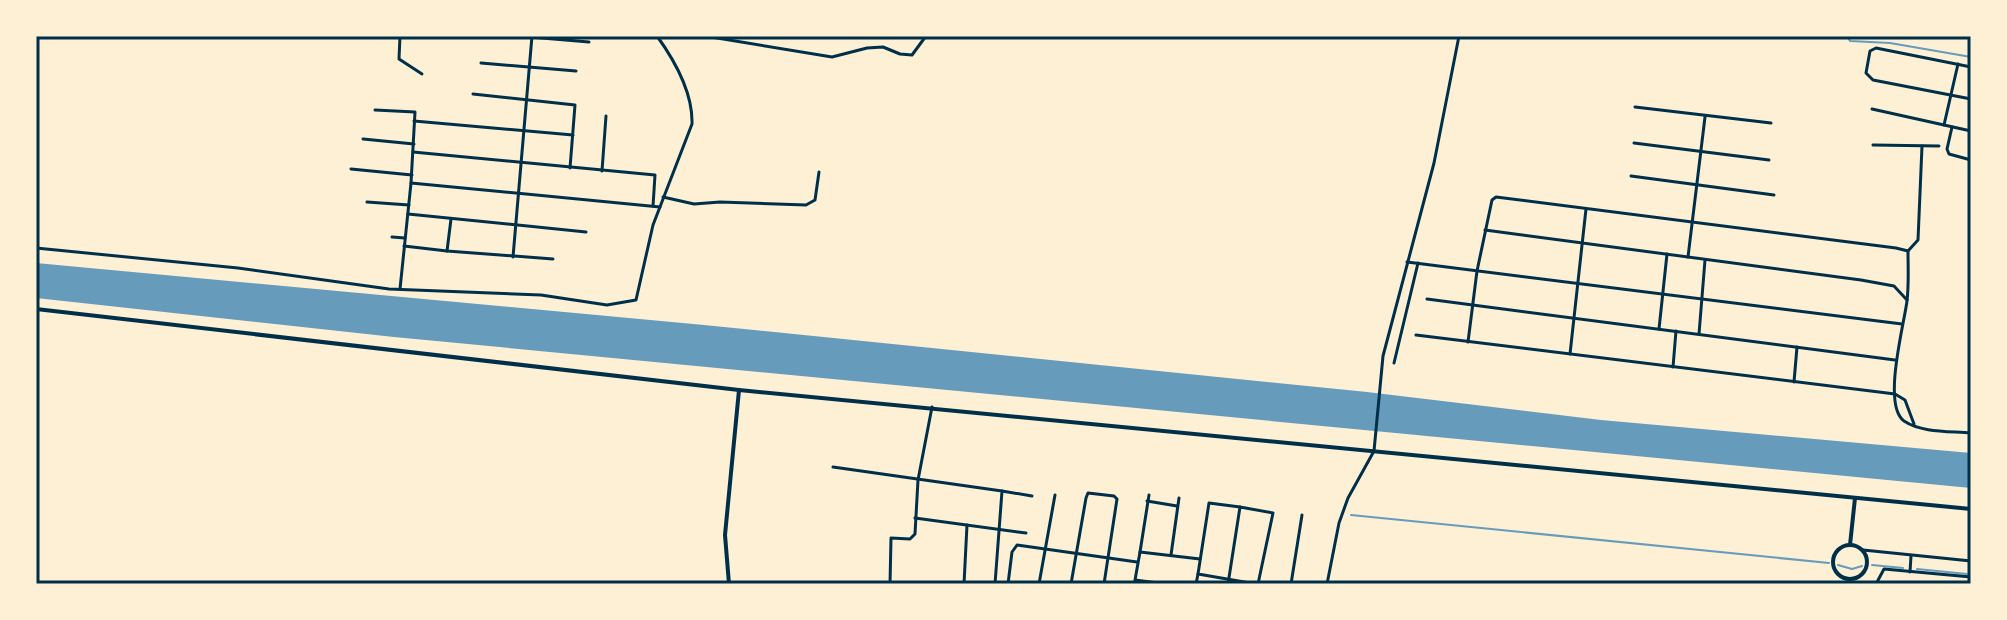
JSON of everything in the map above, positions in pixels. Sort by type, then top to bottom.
[{"type":"street","points":[[400,36],[399,59],[422,74]]},
{"type":"street","points":[[518,36],[589,42]]},
{"type":"street","points":[[513,257],[532,36]]},
{"type":"street","points":[[36,248],[238,268],[400,290],[541,295],[607,305],[636,300],[663,197],[692,124],[683,80],[657,36]]},
{"type":"street","points":[[705,36],[832,57],[883,47],[912,55],[926,36]]},
{"type":"street","points":[[1327,584],[1339,523],[1348,498],[1374,451],[1382,358],[1434,163],[1459,36]]},
{"type":"street","points":[[1971,67],[1876,48],[1870,51],[1866,73],[1873,80],[1971,99]]},
{"type":"street","points":[[481,63],[576,71]]},
{"type":"street","points":[[1944,125],[1958,64]]},
{"type":"street","points":[[473,94],[575,105],[570,168]]},
{"type":"street","points":[[1635,107],[1771,123]]},
{"type":"street","points":[[1872,109],[1971,131]]},
{"type":"street","points":[[375,110],[415,112],[400,290]]},
{"type":"street","points":[[602,171],[606,116]]},
{"type":"street","points":[[1688,257],[1705,117]]},
{"type":"street","points":[[414,121],[573,135]]},
{"type":"street","points":[[1952,127],[1947,149],[1949,154],[1971,160]]},
{"type":"street","points":[[363,139],[414,144]]},
{"type":"street","points":[[1634,143],[1769,160]]},
{"type":"street","points":[[1873,145],[1939,146]]},
{"type":"street","points":[[1922,146],[1918,240],[1908,251],[1907,300],[1894,402],[1899,415],[1915,426],[1971,433]]},
{"type":"street","points":[[413,152],[655,175],[653,206]]},
{"type":"street","points":[[351,169],[412,175]]},
{"type":"street","points":[[663,197],[694,204],[806,205],[815,200],[819,172]]},
{"type":"street","points":[[1631,176],[1774,195]]},
{"type":"street","points":[[411,183],[660,207]]},
{"type":"street","points":[[1468,342],[1477,271],[1492,200],[1496,197],[1908,251]]},
{"type":"street","points":[[367,202],[409,205]]},
{"type":"street","points":[[1570,354],[1586,209]]},
{"type":"street","points":[[408,214],[586,232]]},
{"type":"street","points":[[447,251],[451,219]]},
{"type":"street","points":[[1485,230],[1894,286],[1907,300]]},
{"type":"street","points":[[392,237],[405,238]]},
{"type":"street","points":[[404,246],[553,259]]},
{"type":"street","points":[[1659,329],[1667,254]]},
{"type":"street","points":[[1699,334],[1705,260]]},
{"type":"street","points":[[1407,262],[1902,324]]},
{"type":"street","points":[[1394,363],[1418,263]]},
{"type":"street","points":[[1427,299],[1897,360]]},
{"type":"street","points":[[36,309],[739,390],[1971,509]]},
{"type":"street","points":[[1673,367],[1676,331]]},
{"type":"street","points":[[1416,335],[1895,394],[1905,400],[1915,426]]},
{"type":"street","points":[[1794,382],[1797,347]]},
{"type":"street","points":[[729,584],[725,526],[739,390]]},
{"type":"street","points":[[890,584],[891,538],[914,538],[918,480],[932,407]]},
{"type":"street","points":[[833,467],[1032,496]]},
{"type":"street","points":[[995,584],[1002,491]]},
{"type":"street","points":[[1071,584],[1088,493],[1117,499],[1104,584]]},
{"type":"street","points":[[1039,584],[1055,495]]},
{"type":"street","points":[[1149,495],[1134,582],[1166,584]]},
{"type":"street","points":[[1171,555],[1179,498]]},
{"type":"street","points":[[1850,545],[1855,498]]},
{"type":"street","points":[[1147,501],[1177,506]]},
{"type":"street","points":[[1196,584],[1209,503],[1273,513],[1257,584],[1198,574]]},
{"type":"street","points":[[1228,584],[1240,507]]},
{"type":"street","points":[[1291,584],[1302,515]]},
{"type":"street","points":[[915,518],[1026,533]]},
{"type":"street","points":[[964,584],[967,525]]},
{"type":"street","points":[[1008,584],[1017,545],[1137,562]]},
{"type":"street","points":[[1863,550],[1867,558],[1866,567],[1852,581],[1842,577],[1834,568],[1834,557],[1840,548],[1850,545],[1863,550],[1971,561]]},
{"type":"street","points":[[1140,552],[1201,559]]},
{"type":"street","points":[[1910,572],[1911,556]]},
{"type":"street","points":[[1876,584],[1884,569],[1971,577]]},
{"type":"street","points":[[1841,584],[1842,577]]},
{"type":"water","points":[[36,263],[704,325],[1367,392],[1601,420],[1971,453],[1971,488],[394,337],[36,298]]},
{"type":"waterway","points":[[1847,36],[1850,41],[1890,43],[1971,57]]},
{"type":"waterway","points":[[1351,515],[1829,563]]},
{"type":"waterway","points":[[1838,565],[1852,569],[1862,566]]},
{"type":"waterway","points":[[1872,565],[1903,568]]},
{"type":"waterway","points":[[1917,569],[1967,574]]}]
